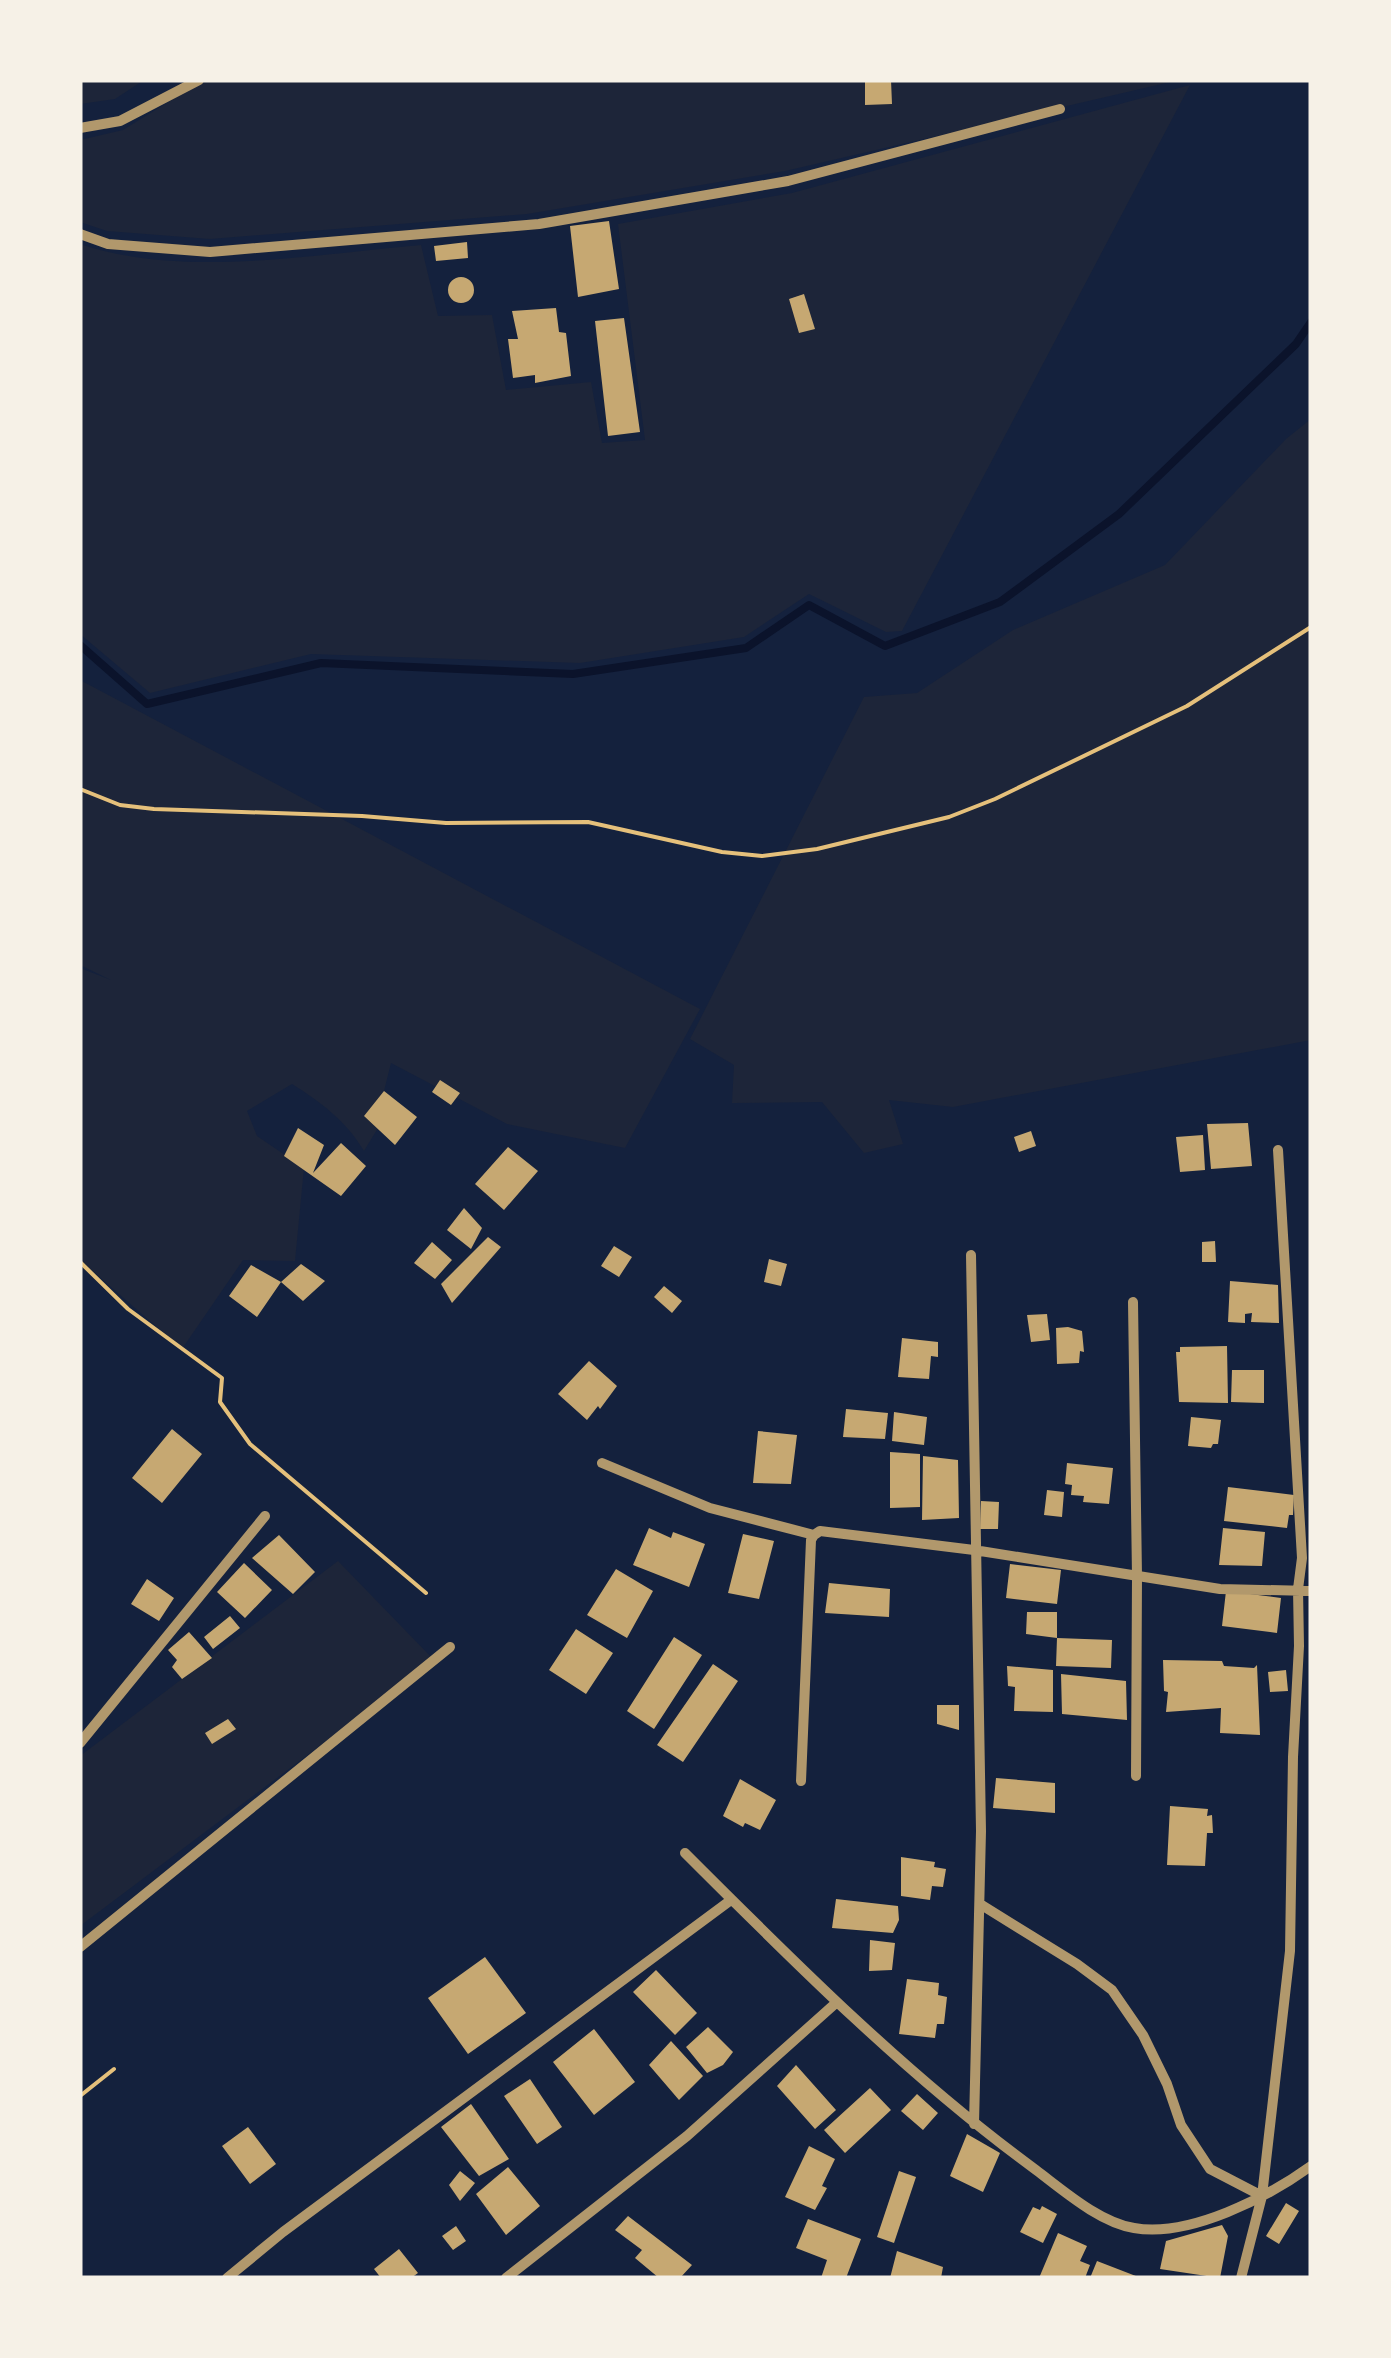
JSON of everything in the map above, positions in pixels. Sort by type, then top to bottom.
[{"type":"street","points":[[80,128],[120,121],[199,80]]},
{"type":"street","points":[[80,234],[108,244],[210,252],[539,224],[788,181],[1060,109]]},
{"type":"street","points":[[1242,2278],[1262,2196],[1290,1950],[1292,1757],[1302,1558],[1278,1150]]},
{"type":"street","points":[[970,1255],[981,1832],[974,2124]]},
{"type":"street","points":[[1133,1302],[1138,1576],[1136,1776]]},
{"type":"street","points":[[602,1463],[710,1508],[814,1534]]},
{"type":"street","points":[[80,1743],[266,1516]]},
{"type":"street","points":[[801,1781],[811,1540],[820,1531],[974,1550],[1220,1589],[1311,1591]]},
{"type":"street","points":[[80,1947],[450,1647]]},
{"type":"street","points":[[685,1853],[837,2002],[974,2124],[1082,2203],[1134,2228],[1204,2221],[1262,2196],[1311,2166]]},
{"type":"street","points":[[227,2278],[283,2232],[732,1900]]},
{"type":"street","points":[[980,1904],[1078,1964],[1112,1990],[1142,2035],[1167,2084],[1181,2124],[1210,2168],[1262,2196]]},
{"type":"street","points":[[506,2278],[687,2136],[837,2002]]},
{"type":"path","points":[[80,789],[120,805],[154,810],[362,816],[446,823],[588,822],[684,846],[762,856],[817,849],[949,817],[995,798],[1186,706],[1311,626]]},
{"type":"path","points":[[80,1262],[128,1309],[222,1378],[220,1402],[250,1444],[426,1593]]},
{"type":"path","points":[[80,2096],[114,2069]]},
{"type":"shaded area","points":[[80,80],[144,80],[115,99],[80,104]]},
{"type":"shaded area","points":[[204,80],[1179,80],[785,171],[527,214],[210,239],[107,231],[80,222],[80,140],[123,130]]},
{"type":"shaded area","points":[[1190,85],[902,631],[886,632],[809,594],[744,637],[580,663],[311,654],[150,693],[80,634],[80,244],[120,254],[205,262],[421,245],[438,316],[492,315],[506,390],[591,382],[602,443],[645,440],[618,224],[792,193]]},
{"type":"shaded area","points":[[1311,419],[1311,1040],[953,1107],[889,1100],[903,1144],[864,1153],[822,1102],[732,1103],[734,1065],[690,1039],[864,697],[917,693],[1013,630],[1165,565],[1286,439]]},
{"type":"shaded area","points":[[80,680],[700,1009],[625,1148],[507,1124],[391,1063],[384,1091],[364,1116],[378,1128],[364,1151],[332,1113],[292,1084],[247,1111],[257,1136],[304,1168],[295,1261],[243,1260],[182,1349],[80,1260],[80,968],[111,980],[80,965]]},
{"type":"shaded area","points":[[338,1561],[434,1660],[80,1926],[80,1756]]},
{"type":"building","points":[[865,80],[891,80],[892,104],[865,105]]},
{"type":"building","points":[[609,221],[619,289],[578,297],[570,226]]},
{"type":"building","points":[[467,242],[468,258],[436,261],[434,246]]},
{"type":"building","points":[[461,277],[470,281],[474,290],[470,299],[461,303],[452,299],[448,290],[452,281]]},
{"type":"building","points":[[804,294],[815,329],[799,333],[789,299]]},
{"type":"building","points":[[556,308],[559,332],[566,333],[571,376],[535,383],[535,375],[513,378],[508,339],[518,339],[512,311]]},
{"type":"building","points":[[624,318],[640,432],[608,436],[595,321]]},
{"type":"building","points":[[440,1080],[460,1093],[451,1105],[432,1092]]},
{"type":"building","points":[[384,1091],[417,1117],[395,1145],[364,1116]]},
{"type":"building","points":[[1248,1123],[1252,1166],[1211,1169],[1207,1124]]},
{"type":"building","points":[[298,1128],[324,1145],[313,1173],[341,1143],[366,1166],[341,1196],[284,1156]]},
{"type":"building","points":[[1031,1131],[1036,1146],[1019,1152],[1014,1137]]},
{"type":"building","points":[[1203,1135],[1205,1170],[1180,1172],[1176,1137]]},
{"type":"building","points":[[508,1147],[538,1171],[504,1210],[475,1184]]},
{"type":"building","points":[[464,1208],[482,1228],[471,1249],[447,1230]]},
{"type":"building","points":[[488,1237],[501,1247],[452,1303],[441,1284]]},
{"type":"building","points":[[1215,1241],[1216,1262],[1202,1262],[1202,1242]]},
{"type":"building","points":[[432,1242],[452,1260],[435,1279],[414,1263]]},
{"type":"building","points":[[614,1246],[632,1257],[619,1277],[601,1266]]},
{"type":"building","points":[[769,1259],[787,1264],[781,1286],[764,1282]]},
{"type":"building","points":[[301,1264],[325,1281],[303,1301],[281,1282]]},
{"type":"building","points":[[251,1265],[281,1282],[257,1317],[229,1296]]},
{"type":"building","points":[[1230,1281],[1278,1285],[1279,1323],[1251,1322],[1252,1313],[1245,1314],[1245,1323],[1228,1322]]},
{"type":"building","points":[[664,1286],[682,1301],[672,1313],[654,1297]]},
{"type":"building","points":[[1047,1314],[1050,1340],[1031,1342],[1027,1315]]},
{"type":"building","points":[[1056,1328],[1082,1331],[1084,1352],[1080,1351],[1079,1363],[1057,1364]]},
{"type":"building","points":[[902,1338],[938,1342],[938,1357],[931,1356],[929,1379],[898,1377]]},
{"type":"building","points":[[1227,1346],[1228,1403],[1179,1402],[1176,1352],[1180,1352],[1180,1347]]},
{"type":"building","points":[[589,1361],[617,1386],[587,1420],[558,1394]]},
{"type":"building","points":[[1232,1370],[1264,1370],[1264,1403],[1231,1402]]},
{"type":"building","points":[[846,1409],[888,1413],[885,1439],[843,1437]]},
{"type":"building","points":[[894,1412],[927,1417],[924,1445],[892,1441]]},
{"type":"building","points":[[1191,1417],[1221,1420],[1218,1444],[1211,1448],[1188,1446]]},
{"type":"building","points":[[172,1429],[202,1454],[162,1503],[132,1478]]},
{"type":"building","points":[[758,1431],[797,1435],[791,1484],[753,1483]]},
{"type":"building","points":[[890,1452],[920,1454],[920,1507],[890,1508]]},
{"type":"building","points":[[923,1456],[958,1460],[959,1518],[922,1520]]},
{"type":"building","points":[[1067,1463],[1113,1468],[1109,1504],[1083,1502],[1084,1496],[1071,1495],[1072,1485],[1065,1484]]},
{"type":"building","points":[[1228,1487],[1294,1495],[1293,1515],[1289,1515],[1287,1528],[1224,1521]]},
{"type":"building","points":[[1047,1490],[1064,1492],[1062,1517],[1044,1515]]},
{"type":"building","points":[[981,1501],[999,1502],[998,1529],[980,1529]]},
{"type":"building","points":[[649,1528],[671,1538],[673,1532],[705,1544],[689,1587],[633,1565]]},
{"type":"building","points":[[1223,1528],[1265,1532],[1262,1566],[1219,1565]]},
{"type":"building","points":[[743,1534],[774,1541],[759,1599],[728,1593]]},
{"type":"building","points":[[279,1535],[315,1572],[293,1594],[252,1558]]},
{"type":"building","points":[[244,1563],[272,1590],[245,1618],[217,1592]]},
{"type":"building","points":[[1010,1564],[1061,1570],[1057,1604],[1006,1598]]},
{"type":"building","points":[[616,1569],[653,1591],[627,1638],[587,1615]]},
{"type":"building","points":[[147,1579],[174,1598],[159,1621],[131,1604]]},
{"type":"building","points":[[829,1583],[890,1589],[889,1617],[825,1613]]},
{"type":"building","points":[[1226,1591],[1281,1598],[1277,1633],[1222,1626]]},
{"type":"building","points":[[1027,1612],[1057,1612],[1057,1638],[1026,1634]]},
{"type":"building","points":[[230,1616],[240,1628],[213,1649],[204,1637]]},
{"type":"building","points":[[576,1629],[613,1653],[586,1694],[549,1670]]},
{"type":"building","points":[[189,1632],[212,1658],[182,1679],[172,1667],[177,1660],[168,1650]]},
{"type":"building","points":[[674,1637],[702,1655],[654,1729],[627,1711]]},
{"type":"building","points":[[1057,1638],[1112,1640],[1111,1668],[1056,1666]]},
{"type":"building","points":[[1163,1660],[1222,1661],[1224,1666],[1254,1668],[1257,1665],[1260,1735],[1220,1733],[1221,1708],[1166,1712],[1168,1692],[1164,1691]]},
{"type":"building","points":[[713,1664],[738,1681],[683,1762],[657,1745]]},
{"type":"building","points":[[1007,1666],[1053,1670],[1053,1712],[1014,1711],[1015,1687],[1008,1686]]},
{"type":"building","points":[[1286,1670],[1288,1691],[1270,1692],[1268,1672]]},
{"type":"building","points":[[1061,1674],[1126,1681],[1127,1720],[1062,1714]]},
{"type":"building","points":[[937,1705],[959,1705],[959,1730],[937,1724]]},
{"type":"building","points":[[228,1719],[236,1729],[212,1744],[205,1733]]},
{"type":"building","points":[[996,1778],[1055,1783],[1055,1813],[993,1808]]},
{"type":"building","points":[[740,1779],[776,1800],[760,1830],[745,1823],[743,1827],[723,1816]]},
{"type":"building","points":[[1170,1806],[1208,1809],[1207,1816],[1212,1815],[1213,1833],[1207,1833],[1205,1866],[1167,1865]]},
{"type":"building","points":[[901,1857],[935,1862],[934,1867],[946,1869],[943,1887],[932,1886],[930,1900],[901,1896]]},
{"type":"building","points":[[836,1899],[898,1906],[899,1920],[893,1933],[832,1928]]},
{"type":"building","points":[[870,1940],[895,1943],[892,1970],[869,1971]]},
{"type":"building","points":[[485,1957],[526,2013],[468,2054],[428,1998]]},
{"type":"building","points":[[656,1970],[697,2013],[675,2035],[633,1992]]},
{"type":"building","points":[[907,1979],[939,1983],[938,1995],[947,1997],[944,2024],[937,2024],[935,2038],[899,2034]]},
{"type":"building","points":[[708,2027],[733,2052],[723,2065],[707,2073],[686,2047]]},
{"type":"building","points":[[594,2029],[635,2082],[594,2115],[553,2062]]},
{"type":"building","points":[[671,2041],[703,2076],[679,2100],[649,2065]]},
{"type":"building","points":[[796,2065],[836,2110],[815,2129],[777,2086]]},
{"type":"building","points":[[530,2079],[562,2127],[537,2144],[504,2096]]},
{"type":"building","points":[[870,2088],[891,2110],[845,2153],[824,2130]]},
{"type":"building","points":[[917,2094],[938,2113],[923,2130],[901,2111]]},
{"type":"building","points":[[471,2104],[509,2159],[479,2176],[441,2127]]},
{"type":"building","points":[[248,2127],[276,2164],[250,2184],[222,2146]]},
{"type":"building","points":[[967,2134],[1000,2153],[983,2192],[950,2176]]},
{"type":"building","points":[[809,2146],[835,2159],[822,2186],[827,2188],[815,2210],[785,2197]]},
{"type":"building","points":[[508,2167],[540,2206],[506,2235],[476,2194]]},
{"type":"building","points":[[460,2171],[475,2183],[460,2201],[449,2185]]},
{"type":"building","points":[[899,2171],[916,2177],[894,2243],[877,2237]]},
{"type":"building","points":[[1286,2203],[1299,2211],[1279,2244],[1266,2236]]},
{"type":"building","points":[[1042,2206],[1057,2214],[1043,2243],[1020,2232],[1033,2207],[1040,2210]]},
{"type":"building","points":[[628,2216],[692,2265],[680,2278],[659,2278],[635,2258],[642,2250],[615,2230]]},
{"type":"building","points":[[808,2219],[861,2239],[846,2278],[821,2278],[827,2260],[796,2248]]},
{"type":"building","points":[[1222,2225],[1228,2236],[1220,2278],[1160,2269],[1166,2241]]},
{"type":"building","points":[[456,2226],[466,2241],[453,2250],[442,2236]]},
{"type":"building","points":[[1058,2233],[1087,2246],[1080,2261],[1090,2265],[1085,2278],[1039,2278]]},
{"type":"building","points":[[399,2249],[418,2273],[411,2278],[381,2278],[374,2269]]},
{"type":"building","points":[[897,2251],[943,2267],[941,2278],[890,2278]]},
{"type":"building","points":[[1097,2261],[1141,2278],[1090,2278]]},
{"type":"waterway","points":[[80,645],[147,704],[321,663],[573,674],[746,648],[809,605],[885,646],[1000,602],[1119,514],[1296,344],[1311,322]]}]
